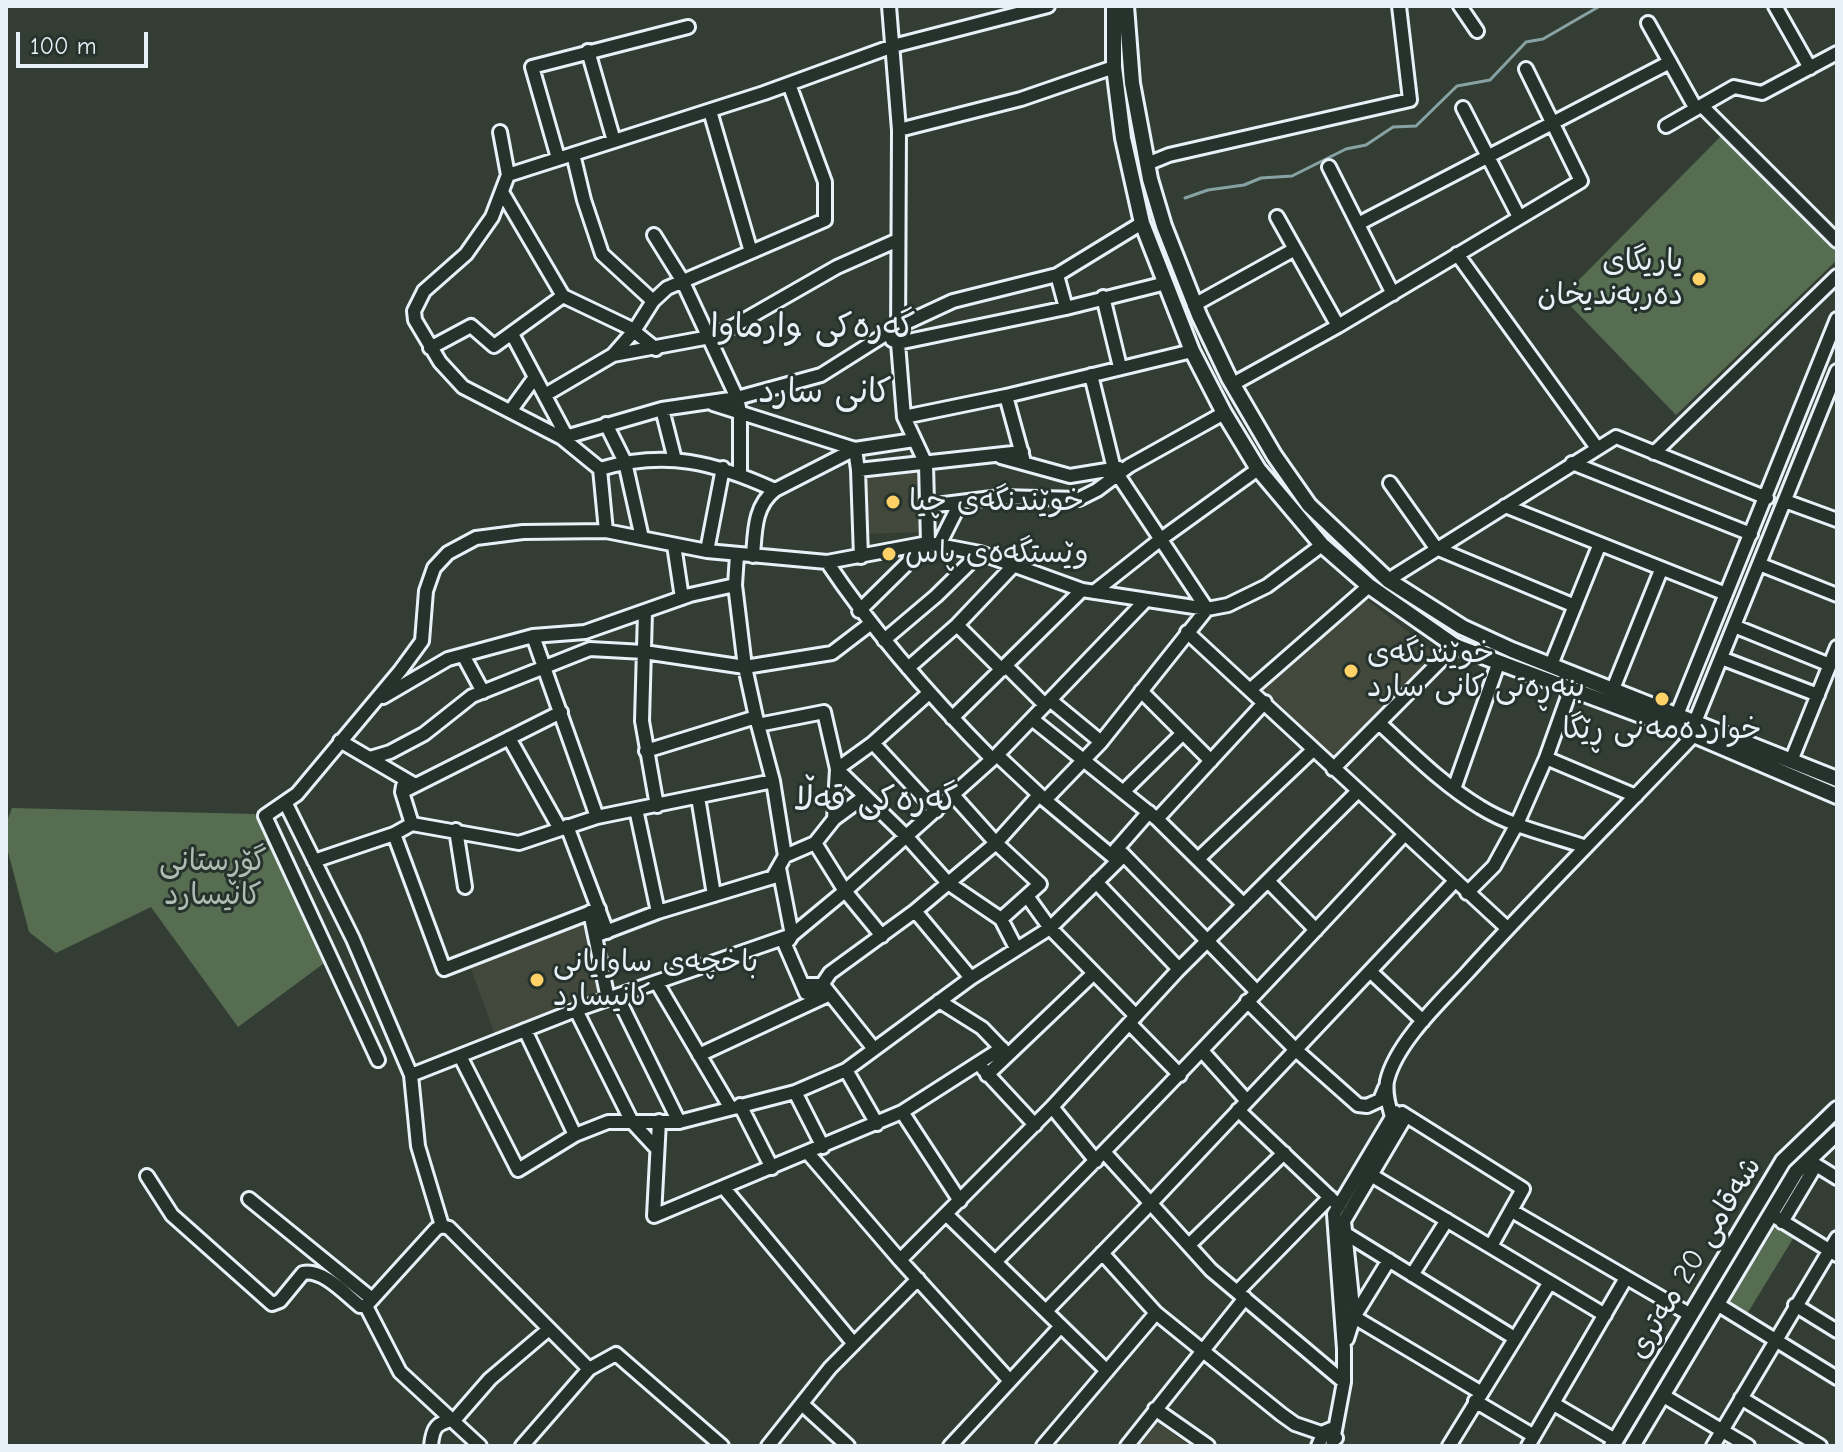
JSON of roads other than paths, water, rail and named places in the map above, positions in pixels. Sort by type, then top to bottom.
[{"type":"main road","points":[[1114,6],[1114,67],[1123,138],[1142,223],[1192,351],[1224,413],[1258,469],[1322,545],[1369,586],[1455,646],[1502,665],[1837,779]]},
{"type":"main road","points":[[1126,6],[1132,83],[1147,164],[1164,226],[1194,305],[1233,384],[1274,455],[1309,505],[1388,580],[1462,627],[1677,715],[1694,728],[1837,796]]},
{"type":"main road","points":[[1168,290],[1181,301],[1194,305]]},
{"type":"main road","points":[[1181,322],[1194,305]]},
{"type":"main road","points":[[1502,665],[1512,650]]},
{"type":"main road","name":"شەقامی 20 مەتری","points":[[1613,1443],[1783,1161],[1837,1109]]},
{"type":"main road","name":"شەقامی 20 مەتری","points":[[1632,1446],[1717,1304],[1776,1218],[1796,1172],[1837,1133]]},
{"type":"main road","points":[[1653,1378],[1664,1391]]},
{"type":"street","points":[[889,6],[899,130],[897,327],[904,417],[926,464],[934,544]]},
{"type":"street","points":[[508,175],[710,111],[893,46],[1048,6]]},
{"type":"street","points":[[1147,164],[1169,155],[1410,100],[1399,6]]},
{"type":"street","points":[[1460,6],[1477,31]]},
{"type":"street","points":[[1778,7],[1810,68]]},
{"type":"street","points":[[1648,23],[1699,107],[1837,241]]},
{"type":"street","points":[[558,158],[532,67],[688,27]]},
{"type":"street","points":[[588,51],[614,141]]},
{"type":"street","points":[[1666,126],[1734,87],[1762,93],[1837,53]]},
{"type":"street","points":[[1358,224],[1670,62]]},
{"type":"street","points":[[899,130],[1021,99],[1114,67]]},
{"type":"street","points":[[1233,384],[1393,294],[1581,181],[1526,69]]},
{"type":"street","points":[[545,395],[613,355],[634,331],[653,301],[667,288],[825,220],[825,182],[789,84]]},
{"type":"street","points":[[1463,108],[1519,217]]},
{"type":"street","points":[[710,111],[751,252]]},
{"type":"street","points":[[500,132],[508,175],[502,192],[479,237],[466,254],[436,278],[417,302],[415,320],[430,348],[463,387],[566,439],[600,469],[606,531]]},
{"type":"street","points":[[573,154],[587,212],[602,254],[653,301]]},
{"type":"street","points":[[1329,167],[1393,294]]},
{"type":"street","points":[[502,192],[563,296],[634,331],[656,349]]},
{"type":"street","points":[[1277,217],[1338,326]]},
{"type":"street","points":[[566,439],[662,409],[737,398],[821,375],[897,327],[953,301],[1057,275],[1142,223]]},
{"type":"street","points":[[654,235],[682,280],[737,398],[740,412],[740,474]]},
{"type":"street","points":[[613,355],[710,337],[837,267],[898,240]]},
{"type":"street","points":[[1194,305],[1295,249]]},
{"type":"street","points":[[1457,254],[1597,448]]},
{"type":"street","points":[[1057,275],[1066,308]]},
{"type":"street","points":[[1654,453],[1837,276]]},
{"type":"street","points":[[884,336],[898,343],[1066,308],[1103,297],[1168,290]]},
{"type":"street","points":[[430,348],[471,326],[494,346],[563,296]]},
{"type":"street","points":[[1103,297],[1120,367]]},
{"type":"street","points":[[1677,715],[1837,319]]},
{"type":"street","points":[[512,334],[566,439]]},
{"type":"street","points":[[904,417],[1192,351]]},
{"type":"street","points":[[1318,1446],[1332,1436],[1344,1382],[1340,1230],[1371,1175],[1393,1110],[1387,1083],[1398,1057],[1423,1021],[1507,928],[1636,796],[1694,728],[1836,374]]},
{"type":"street","points":[[1091,375],[1116,472],[1207,609]]},
{"type":"street","points":[[511,410],[535,377]]},
{"type":"street","points":[[1006,396],[1024,458]]},
{"type":"street","points":[[708,402],[855,449]]},
{"type":"street","points":[[662,409],[675,460]]},
{"type":"street","points":[[928,506],[1000,497],[1079,499],[1091,494],[1116,472],[1224,413]]},
{"type":"street","points":[[606,424],[625,462],[642,538]]},
{"type":"street","points":[[1793,432],[1810,438]]},
{"type":"street","points":[[1388,580],[1616,437],[1767,498]]},
{"type":"street","points":[[753,556],[758,514],[775,490],[855,449],[914,440]]},
{"type":"street","points":[[855,449],[861,557]]},
{"type":"street","points":[[858,470],[994,455],[1024,458],[1073,476],[1116,472]]},
{"type":"street","points":[[600,469],[625,462],[675,460],[723,468],[775,490]]},
{"type":"street","points":[[1572,463],[1751,534]]},
{"type":"street","points":[[707,551],[723,468]]},
{"type":"street","points":[[952,718],[1088,591],[1258,469]]},
{"type":"street","points":[[1390,483],[1436,548],[1575,606]]},
{"type":"street","points":[[1785,501],[1837,520]]},
{"type":"street","points":[[859,611],[934,544],[960,503]]},
{"type":"street","points":[[1505,506],[1726,594]]},
{"type":"street","points":[[378,1060],[265,816],[297,794],[422,641],[424,605],[434,568],[448,553],[466,542],[489,536],[572,530],[606,531],[707,551],[827,562],[934,544],[980,553],[1088,591],[1207,609],[1228,605],[1267,586],[1322,545]]},
{"type":"street","points":[[674,545],[682,598]]},
{"type":"street","points":[[1551,665],[1599,546]]},
{"type":"street","points":[[884,640],[980,553]]},
{"type":"street","points":[[737,555],[735,585],[745,667],[773,781],[787,940],[810,1003]]},
{"type":"street","points":[[827,562],[859,611],[952,718],[1116,857],[1206,942],[1296,1050],[1358,1105],[1393,1110],[1523,1189],[1491,1246]]},
{"type":"street","points":[[1759,564],[1837,595]]},
{"type":"street","points":[[908,668],[957,625],[1014,565]]},
{"type":"street","points":[[1613,689],[1661,570]]},
{"type":"street","points":[[370,705],[448,659],[533,636],[585,632],[682,598],[735,585]]},
{"type":"street","points":[[1251,689],[1369,586]]},
{"type":"street","points":[[411,1075],[576,1010],[787,940],[995,757],[1145,601]]},
{"type":"street","points":[[699,1055],[810,1003],[827,989],[830,973],[915,911],[996,843],[1101,742],[1207,609]]},
{"type":"street","points":[[645,612],[642,721],[657,806]]},
{"type":"street","points":[[370,758],[390,752],[424,734],[472,696],[590,649],[644,652],[745,667],[832,653],[870,624]]},
{"type":"street","points":[[957,625],[1004,668],[1101,742]]},
{"type":"street","points":[[1734,626],[1830,665]]},
{"type":"street","points":[[585,632],[590,649]]},
{"type":"street","points":[[1187,632],[1507,928]]},
{"type":"street","points":[[533,636],[597,817]]},
{"type":"street","points":[[1333,769],[1455,646]]},
{"type":"street","points":[[1791,761],[1837,647]]},
{"type":"street","points":[[463,655],[483,692]]},
{"type":"street","points":[[1721,658],[1818,695]]},
{"type":"street","points":[[1454,789],[1502,665]]},
{"type":"street","points":[[1467,893],[1494,866],[1517,824],[1546,758],[1571,688]]},
{"type":"street","points":[[1141,691],[1211,761]]},
{"type":"street","points":[[837,769],[873,743],[929,693]]},
{"type":"street","points":[[460,1056],[518,1170],[575,1135],[608,1122],[679,1122],[795,1092],[846,1070],[971,978],[1050,928],[1096,882],[1153,816],[1211,761],[1265,702]]},
{"type":"street","points":[[407,785],[561,712]]},
{"type":"street","points":[[646,751],[757,721],[824,712],[837,769],[834,819]]},
{"type":"street","points":[[1032,719],[1153,816],[1244,905]]},
{"type":"street","points":[[1379,723],[1454,789],[1481,808],[1517,824],[1586,847]]},
{"type":"street","points":[[1123,792],[1183,733]]},
{"type":"street","points":[[509,738],[563,828],[601,934],[612,998],[679,1122]]},
{"type":"street","points":[[340,741],[407,785],[412,824]]},
{"type":"street","points":[[873,743],[936,811]]},
{"type":"street","points":[[1199,858],[1313,750]]},
{"type":"street","points":[[1546,758],[1636,796]]},
{"type":"street","points":[[837,769],[907,837],[948,883],[1001,919],[1016,948]]},
{"type":"street","points":[[314,861],[394,834],[412,824],[519,843],[597,817],[773,781]]},
{"type":"street","points":[[900,1260],[1035,1125],[1179,969],[1357,792]]},
{"type":"street","points":[[953,795],[996,843],[1040,884],[1001,919]]},
{"type":"street","points":[[698,797],[714,895]]},
{"type":"street","points":[[601,934],[714,895],[780,868],[815,843],[834,819],[864,797]]},
{"type":"street","points":[[285,802],[353,939],[411,1075],[418,1146],[442,1226]]},
{"type":"street","points":[[636,809],[658,912]]},
{"type":"street","points":[[456,830],[465,887]]},
{"type":"street","points":[[394,834],[444,969],[594,911]]},
{"type":"street","points":[[995,1262],[1203,1052],[1404,835]]},
{"type":"street","points":[[815,843],[845,891],[882,936]]},
{"type":"street","points":[[1046,1311],[1455,881]]},
{"type":"street","points":[[1096,882],[1179,969]]},
{"type":"street","points":[[1269,882],[1316,930]]},
{"type":"street","points":[[1027,896],[1050,928],[1094,973],[1180,1075]]},
{"type":"street","points":[[915,911],[971,978]]},
{"type":"street","points":[[1371,972],[1423,1021]]},
{"type":"street","points":[[659,1121],[654,1216],[902,1112],[999,1050],[1094,973]]},
{"type":"street","points":[[657,983],[772,1168]]},
{"type":"street","points":[[803,985],[827,989],[874,1049]]},
{"type":"street","points":[[939,1001],[982,1028],[999,1050]]},
{"type":"street","points":[[576,1010],[632,1122],[657,1149]]},
{"type":"street","points":[[525,1030],[575,1135]]},
{"type":"street","points":[[987,1075],[999,1050]]},
{"type":"street","points":[[1203,1052],[1242,1105],[1284,1153],[1334,1202],[1354,1317]]},
{"type":"street","points":[[978,1064],[1035,1125]]},
{"type":"street","points":[[846,1070],[877,1124]]},
{"type":"street","points":[[1127,1446],[1241,1295],[1334,1202],[1393,1110],[1387,1083]]},
{"type":"street","points":[[795,1092],[823,1147]]},
{"type":"street","points":[[1052,1107],[1100,1157],[1151,1203],[1211,1270],[1344,1382]]},
{"type":"street","points":[[902,1112],[960,1201]]},
{"type":"street","points":[[808,1153],[1010,1381]]},
{"type":"street","points":[[1189,1245],[1284,1153]]},
{"type":"street","points":[[1833,1253],[1776,1218],[1816,1165],[1837,1178]]},
{"type":"street","points":[[1371,1175],[1605,1315]]},
{"type":"street","points":[[147,1176],[172,1215],[272,1304],[280,1301],[303,1273],[309,1271],[322,1276],[360,1306],[369,1303],[436,1229],[442,1226],[449,1228],[589,1369]]},
{"type":"street","points":[[724,1188],[854,1344]]},
{"type":"street","points":[[249,1199],[369,1303],[400,1372],[480,1446]]},
{"type":"street","points":[[1512,1211],[1689,1314]]},
{"type":"street","points":[[947,1215],[1107,1371]]},
{"type":"street","points":[[1412,1275],[1447,1220]]},
{"type":"street","points":[[1340,1230],[1513,1337]]},
{"type":"street","points":[[1713,1446],[1795,1305],[1833,1253],[1837,1238]]},
{"type":"street","points":[[1102,1253],[1156,1313],[1288,1419],[1332,1436]]},
{"type":"street","points":[[1344,1349],[1354,1317],[1389,1260]]},
{"type":"street","points":[[1341,1309],[1477,1397],[1531,1441],[1626,1278]]},
{"type":"street","points":[[768,1446],[854,1344],[918,1279]]},
{"type":"street","points":[[1449,1446],[1513,1337],[1550,1282]]},
{"type":"street","points":[[1717,1304],[1837,1378]]},
{"type":"street","points":[[1795,1305],[1837,1331]]},
{"type":"street","points":[[1043,1446],[1156,1313]]},
{"type":"street","points":[[950,1446],[1061,1326]]},
{"type":"street","points":[[431,1446],[436,1425],[442,1420],[456,1418],[490,1379],[549,1329]]},
{"type":"street","points":[[527,1444],[589,1369],[616,1354],[722,1446]]},
{"type":"street","points":[[1664,1391],[1748,1446]]},
{"type":"street","points":[[1741,1398],[1820,1446]]},
{"type":"street","points":[[802,1404],[848,1446]]},
{"type":"street","points":[[1554,1404],[1613,1443]]},
{"type":"street","points":[[1155,1409],[1208,1446]]},
{"type":"waterway","points":[[1185,198],[1208,190],[1244,185],[1261,178],[1292,176],[1346,149],[1366,145],[1393,127],[1416,126],[1457,86],[1490,80],[1526,42],[1543,39],[1600,6]]},
{"type":"place","name":"یاریگاى ده‌ربه‌ندیخان","points":[[1699,279]]},
{"type":"place","name":"خوێندنگەی چیا","points":[[893,502]]},
{"type":"place","name":"وێستگەەی پاس","points":[[889,554]]},
{"type":"place","name":"خوێندنگەی بنەڕەتی کانی سارد","points":[[1351,671]]},
{"type":"place","name":"خواردەمەنی ڕێگا","points":[[1662,699]]},
{"type":"place","name":"باخچەی ساوایانی کانیسارد","points":[[537,980]]},
{"type":"district","name":"گەرەکی وارماوا","points":[[813,327]]},
{"type":"district","name":"کانی سارد","points":[[825,392]]},
{"type":"district","name":"گەرەکی قەڵا","points":[[876,800]]},
{"type":"park label","name":"گۆڕستانی کانیسارد","points":[[213,879]]}]
